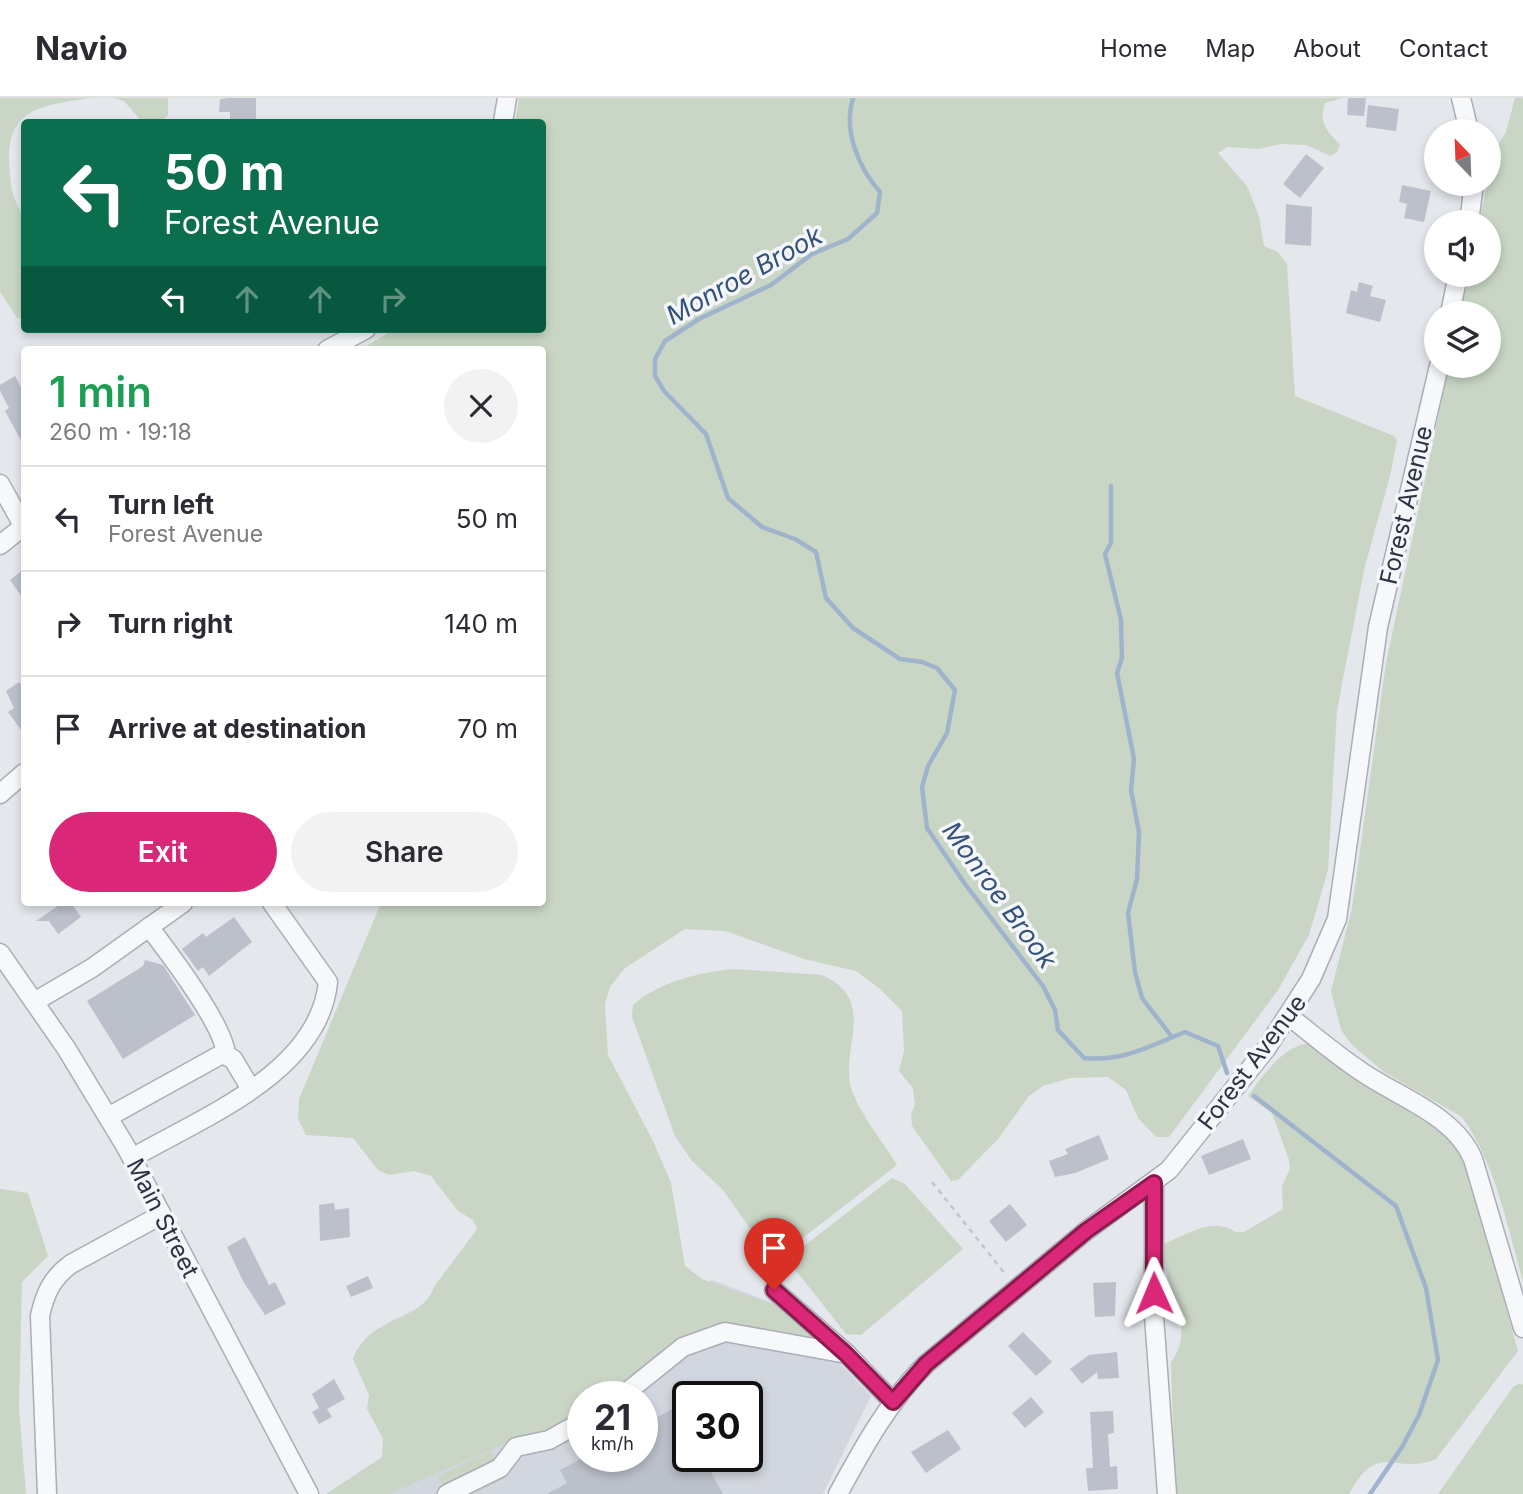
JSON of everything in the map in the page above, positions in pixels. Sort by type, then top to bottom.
[{"type":"street","points":[[504,119],[507,98]]},
{"type":"street","points":[[1461,98],[1466,119]]},
{"type":"street","points":[[334,346],[359,333]]},
{"type":"street","name":"Forest Avenue","points":[[838,1494],[870,1435],[893,1402],[926,1364],[1086,1231],[1169,1170],[1290,1017],[1324,953],[1337,919],[1378,627],[1435,378]]},
{"type":"street","points":[[0,484],[21,521]]},
{"type":"street","points":[[0,545],[21,528]]},
{"type":"street","points":[[0,794],[21,776]]},
{"type":"street","points":[[34,1002],[92,968],[179,906]]},
{"type":"street","points":[[132,1157],[251,1089],[279,1070],[302,1046],[329,985],[274,906]]},
{"type":"street","points":[[149,927],[190,985],[220,1035],[226,1054],[233,1059],[251,1089]]},
{"type":"street","name":"Main Street","points":[[0,953],[132,1157],[309,1494]]},
{"type":"street","points":[[1290,1017],[1357,1069],[1447,1124],[1462,1138],[1473,1159],[1523,1328]]},
{"type":"street","points":[[108,1117],[213,1057],[226,1054]]},
{"type":"street","points":[[1154,1183],[1154,1316],[1167,1494]]},
{"type":"street","points":[[47,1494],[40,1316],[45,1295],[65,1269],[161,1215]]},
{"type":"street","points":[[774,1290],[846,1354],[893,1402]]},
{"type":"street","points":[[641,1381],[683,1347],[725,1332],[846,1354]]},
{"type":"street","points":[[447,1494],[500,1468],[516,1447],[549,1440],[567,1430]]},
{"type":"path","points":[[932,1182],[1017,1289]]},
{"type":"shaded area","points":[[712,1280],[787,1308],[871,1396],[823,1494],[362,1494],[567,1400],[567,1472],[658,1472],[658,1381],[598,1381]]},
{"type":"green space","points":[[0,98],[91,98],[68,101],[34,111],[21,119],[14,130],[9,165],[12,191],[21,212],[21,318],[17,318],[0,292]]},
{"type":"green space","points":[[113,98],[168,98],[168,115],[164,119],[139,119],[124,101]]},
{"type":"green space","points":[[519,98],[1343,98],[1325,103],[1323,109],[1325,126],[1340,144],[1337,152],[1331,156],[1306,145],[1281,144],[1258,149],[1227,147],[1218,153],[1247,186],[1259,216],[1264,246],[1278,252],[1287,264],[1295,396],[1394,436],[1397,441],[1365,566],[1337,711],[1328,870],[1309,935],[1278,990],[1169,1137],[1156,1137],[1138,1118],[1126,1090],[1108,1077],[1070,1078],[1043,1086],[1029,1096],[998,1139],[958,1180],[951,1181],[912,1126],[911,1114],[915,1105],[913,1088],[899,1071],[904,1051],[902,1011],[880,989],[856,971],[804,959],[725,931],[685,929],[625,968],[610,987],[605,1004],[608,1055],[653,1141],[671,1183],[685,1266],[702,1279],[780,1307],[821,1340],[753,1327],[713,1328],[633,1381],[567,1381],[567,1422],[545,1432],[516,1439],[389,1494],[326,1494],[382,1457],[383,1439],[367,1409],[369,1395],[353,1359],[361,1344],[383,1326],[419,1307],[477,1229],[473,1220],[458,1211],[431,1176],[414,1171],[389,1175],[378,1170],[353,1138],[306,1135],[298,1119],[299,1099],[380,906],[546,906],[546,346],[367,346],[388,333],[546,333],[546,119],[516,119]]},
{"type":"green space","points":[[1515,98],[1523,98],[1523,1281],[1492,1175],[1474,1135],[1462,1117],[1384,1072],[1352,1045],[1341,1030],[1331,991],[1352,908],[1386,663],[1446,378],[1501,378],[1501,301],[1463,301],[1465,287],[1501,287],[1501,210],[1482,210],[1484,196],[1502,196],[1502,138]]},
{"type":"green space","points":[[735,969],[822,975],[839,986],[849,998],[853,1012],[849,1075],[852,1091],[867,1120],[897,1165],[773,1261],[723,1190],[692,1161],[675,1136],[632,1017],[633,1005],[654,990],[695,975]]},
{"type":"green space","points":[[1306,1044],[1323,1052],[1361,1082],[1445,1134],[1456,1147],[1469,1175],[1518,1351],[1436,1459],[1409,1464],[1379,1463],[1360,1477],[1349,1494],[1175,1494],[1171,1362],[1179,1347],[1181,1333],[1180,1319],[1164,1260],[1164,1244],[1208,1226],[1244,1232],[1283,1209],[1282,1186],[1290,1169],[1289,1160],[1272,1113],[1248,1096],[1281,1057],[1297,1046]]},
{"type":"green space","points":[[892,1178],[905,1184],[963,1249],[861,1335],[846,1334],[787,1259]]},
{"type":"green space","points":[[0,1189],[28,1193],[48,1256],[22,1282],[19,1409],[26,1494],[0,1494]]},
{"type":"green space","points":[[1520,1383],[1523,1385],[1523,1494],[1438,1494],[1513,1387]]},
{"type":"green space","points":[[491,1451],[504,1479],[475,1494],[446,1494],[438,1476]]},
{"type":"building","points":[[256,98],[256,119],[230,119],[230,112],[219,112],[220,99]]},
{"type":"building","points":[[1348,98],[1366,98],[1364,116],[1347,115]]},
{"type":"building","points":[[1368,105],[1399,109],[1396,131],[1366,127]]},
{"type":"building","points":[[1306,154],[1324,168],[1300,198],[1283,184]]},
{"type":"building","points":[[1402,185],[1424,190],[1424,196],[1430,196],[1427,210],[1424,210],[1424,222],[1404,218],[1407,204],[1399,202]]},
{"type":"building","points":[[1286,204],[1312,207],[1311,246],[1285,244]]},
{"type":"building","points":[[1359,282],[1373,286],[1370,296],[1386,300],[1380,322],[1346,313],[1351,290],[1357,292]]},
{"type":"building","points":[[15,376],[21,387],[21,440],[5,411],[9,408],[0,391],[0,385]]},
{"type":"building","points":[[21,571],[21,596],[10,580]]},
{"type":"building","points":[[19,682],[21,685],[21,730],[8,712],[14,708],[6,691]]},
{"type":"building","points":[[58,906],[73,906],[81,917],[58,934],[49,921],[36,921]]},
{"type":"building","points":[[234,917],[252,942],[209,976],[203,967],[198,971],[182,949],[203,933],[206,937]]},
{"type":"building","points":[[145,960],[163,965],[195,1015],[123,1059],[87,1001],[143,966]]},
{"type":"building","points":[[1099,1135],[1109,1159],[1075,1173],[1055,1177],[1049,1161],[1068,1154],[1065,1149]]},
{"type":"building","points":[[1243,1139],[1251,1159],[1209,1175],[1201,1156]]},
{"type":"building","points":[[334,1203],[335,1210],[349,1208],[350,1237],[320,1241],[319,1205]]},
{"type":"building","points":[[1010,1204],[1027,1225],[1006,1242],[989,1221]]},
{"type":"building","points":[[245,1237],[269,1285],[275,1282],[286,1304],[265,1315],[243,1281],[227,1247]]},
{"type":"building","points":[[368,1276],[373,1288],[351,1297],[346,1286]]},
{"type":"building","points":[[1116,1282],[1115,1316],[1095,1317],[1093,1283]]},
{"type":"building","points":[[1023,1332],[1052,1362],[1036,1376],[1008,1346]]},
{"type":"building","points":[[1117,1352],[1119,1378],[1098,1379],[1097,1372],[1082,1384],[1070,1369],[1089,1355]]},
{"type":"building","points":[[334,1379],[345,1399],[327,1409],[332,1417],[319,1424],[312,1412],[319,1408],[312,1394]]},
{"type":"building","points":[[1031,1397],[1044,1412],[1025,1428],[1012,1413]]},
{"type":"building","points":[[672,1409],[672,1472],[711,1472],[723,1494],[547,1494],[567,1483],[560,1470],[567,1466],[567,1472],[658,1472],[658,1417]]},
{"type":"building","points":[[1113,1411],[1114,1433],[1108,1434],[1110,1467],[1117,1466],[1118,1489],[1088,1491],[1086,1468],[1093,1468],[1090,1412]]},
{"type":"building","points":[[948,1430],[961,1449],[926,1473],[911,1452]]},
{"type":"waterway","name":"Monroe Brook","points":[[853,98],[850,110],[851,135],[859,160],[880,192],[877,213],[848,239],[812,254],[771,285],[699,319],[665,341],[655,359],[655,376],[664,391],[706,434],[728,498],[762,527],[795,539],[816,552],[826,598],[853,628],[900,659],[922,662],[937,668],[955,690],[947,733],[928,766],[922,787],[927,828],[965,884],[1043,986],[1055,1010],[1058,1030],[1084,1058],[1098,1059],[1136,1052],[1185,1032],[1218,1046],[1227,1073]]},
{"type":"waterway","points":[[1111,486],[1111,543],[1105,554],[1121,620],[1122,658],[1117,673],[1134,759],[1131,790],[1139,832],[1137,879],[1128,913],[1135,972],[1142,998],[1172,1037]]},
{"type":"waterway","name":"Monroe Brook","points":[[1254,1096],[1396,1206],[1426,1288],[1438,1360],[1419,1415],[1402,1447],[1370,1494]]},
{"type":"route","points":[[774,1290],[846,1354],[893,1402],[926,1364],[1086,1231],[1154,1183],[1154,1293]]}]
